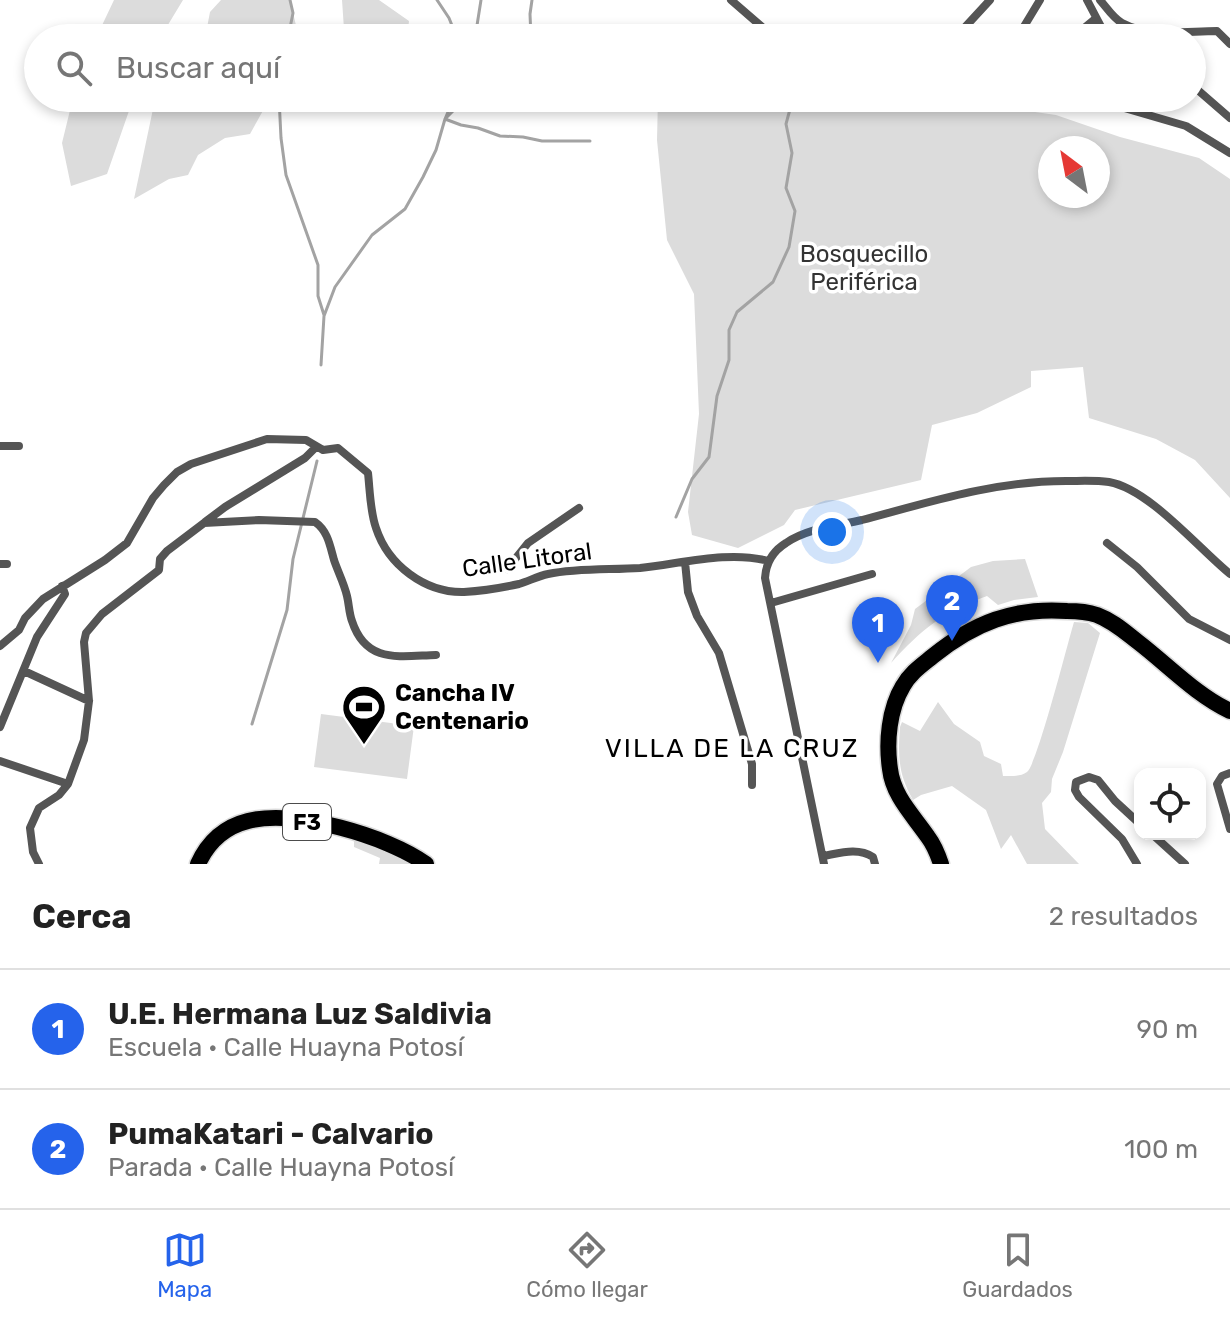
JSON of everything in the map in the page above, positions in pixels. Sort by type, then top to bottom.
[{"type":"highway","points":[[941,864],[936,850],[910,814],[893,782],[889,757],[891,722],[899,694],[909,677],[952,641],[977,625],[1033,610],[1076,611],[1101,617],[1130,636],[1200,693],[1230,711]]},
{"type":"highway","name":"F3","points":[[198,864],[206,848],[223,832],[248,821],[263,819],[309,823],[362,833],[399,848],[426,864]]},
{"type":"street","points":[[731,0],[757,24]]},
{"type":"street","points":[[968,24],[990,0]]},
{"type":"street","points":[[1025,24],[1040,0]]},
{"type":"street","points":[[1087,0],[1098,24]]},
{"type":"street","points":[[1100,0],[1115,18],[1126,24]]},
{"type":"street","points":[[1089,24],[1095,19]]},
{"type":"street","points":[[1206,31],[1217,31],[1230,44]]},
{"type":"street","points":[[1206,97],[1230,118]]},
{"type":"street","points":[[1138,112],[1186,126],[1230,153]]},
{"type":"street","name":"Calle Litoral","points":[[0,646],[19,630],[25,618],[43,599],[127,543],[159,491],[177,472],[191,464],[267,439],[306,440],[323,450],[338,448],[368,473],[372,514],[383,544],[403,568],[430,587],[463,592],[510,585],[548,574],[597,569],[641,568],[736,558],[768,561]]},
{"type":"street","points":[[0,446],[19,446]]},
{"type":"street","points":[[39,864],[33,852],[30,828],[39,808],[59,795],[68,784],[84,740],[89,701],[86,633],[102,614],[159,570],[160,559],[167,551],[225,507],[305,458],[316,447]]},
{"type":"street","points":[[875,864],[873,857],[858,851],[824,860],[765,578],[768,561],[785,544],[813,531],[988,487],[1044,481],[1111,482],[1126,488],[1174,522],[1230,574]]},
{"type":"street","points":[[507,569],[528,543],[579,508]]},
{"type":"street","points":[[204,523],[259,520],[315,522],[328,539],[360,639],[377,654],[436,655]]},
{"type":"street","points":[[1107,543],[1144,573],[1189,619],[1230,640]]},
{"type":"street","points":[[685,562],[688,592],[697,616],[719,653],[752,764],[752,785]]},
{"type":"street","points":[[771,603],[872,574]]},
{"type":"street","points":[[0,727],[37,637],[65,594],[62,586]]},
{"type":"street","points":[[24,671],[89,701]]},
{"type":"street","points":[[0,761],[68,784]]},
{"type":"street","points":[[1230,773],[1222,776],[1217,784],[1230,829]]},
{"type":"street","points":[[1134,818],[1098,780],[1085,777],[1076,782],[1075,790],[1079,797],[1122,839],[1137,864]]},
{"type":"street","points":[[1159,840],[1185,864]]},
{"type":"green space","points":[[114,0],[183,0],[168,24],[103,24]]},
{"type":"green space","points":[[221,0],[290,0],[296,24],[208,24],[210,12]]},
{"type":"green space","points":[[342,0],[379,0],[409,21],[409,24],[344,24]]},
{"type":"green space","points":[[70,112],[129,112],[107,174],[71,186],[62,143]]},
{"type":"green space","points":[[152,112],[262,112],[250,134],[225,138],[198,155],[188,175],[169,179],[134,199]]},
{"type":"green space","name":"Bosquecillo Periférica","points":[[658,112],[1035,112],[1056,115],[1120,137],[1199,158],[1230,179],[1230,498],[1195,460],[1156,439],[1089,418],[1083,367],[1031,371],[1031,387],[977,413],[932,425],[921,480],[795,510],[784,525],[738,548],[692,535],[688,512],[699,414],[694,294],[667,240],[657,140]]},
{"type":"green space","points":[[1025,559],[1038,597],[998,605],[987,596],[958,608],[913,640],[891,663],[911,625],[915,609],[971,567],[993,561]]},
{"type":"green space","points":[[1074,622],[1088,623],[1100,633],[1052,779],[1051,792],[1042,803],[1045,829],[1079,864],[1027,864],[1011,835],[1001,849],[986,810],[952,786],[913,800],[900,765],[900,727],[902,722],[920,731],[938,702],[954,724],[980,742],[984,756],[1001,764],[1003,776],[1027,772],[1045,727]]},
{"type":"green space","name":"Cancha IV Centenario","points":[[321,714],[414,726],[407,779],[314,767]]},
{"type":"green space","points":[[354,839],[382,846],[411,864],[379,864],[380,858],[354,847]]},
{"type":"waterway","points":[[290,0],[293,13],[291,24]]},
{"type":"waterway","points":[[437,0],[451,24]]},
{"type":"waterway","points":[[477,24],[481,0]]},
{"type":"waterway","points":[[530,24],[532,0]]},
{"type":"waterway","points":[[280,112],[286,175],[318,265],[318,296],[324,315]]},
{"type":"waterway","points":[[321,365],[324,316],[335,287],[372,235],[405,209],[436,150],[448,112]]},
{"type":"waterway","points":[[452,112],[445,119],[500,136],[542,141],[590,141]]},
{"type":"waterway","points":[[676,517],[692,479],[709,457],[717,396],[729,360],[729,330],[737,312],[773,282],[789,247],[795,211],[786,188],[792,153],[786,124],[789,112]]},
{"type":"waterway","points":[[252,724],[287,610],[293,559],[317,461]]},
{"type":"place","name":"PumaKatari - Calvario","points":[[952,641]]},
{"type":"place","name":"U.E. Hermana Luz Saldivia","points":[[878,663]]},
{"type":"place","name":"Cancha IV Centenario","points":[[364,746]]},
{"type":"district","name":"VILLA DE LA CRUZ","points":[[732,748]]}]
